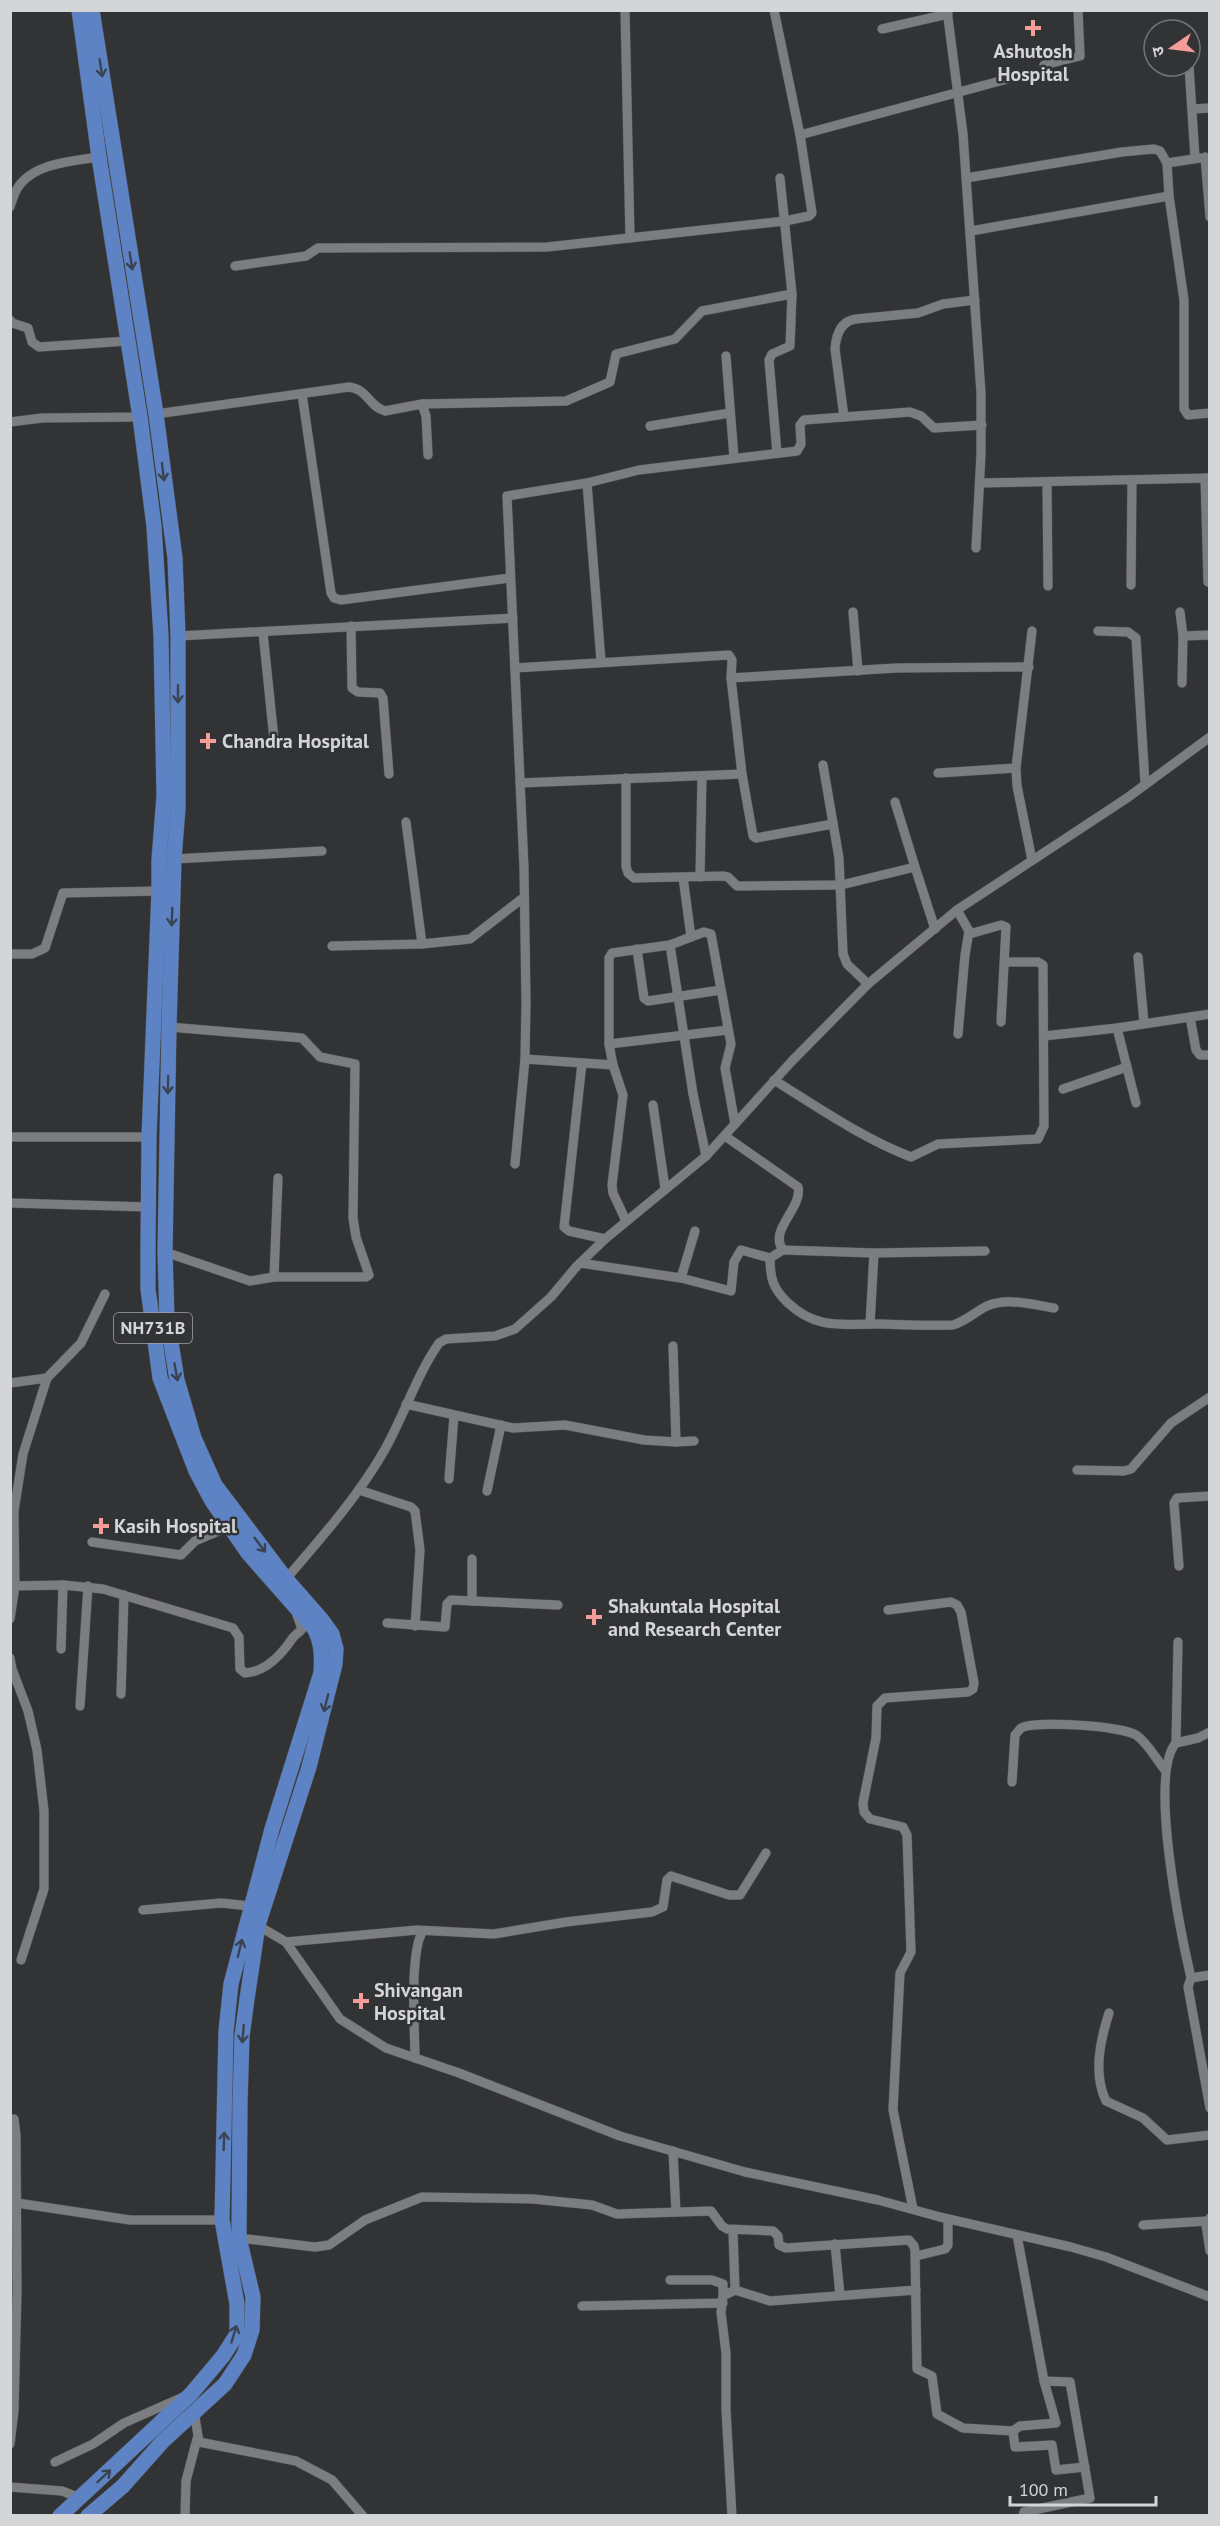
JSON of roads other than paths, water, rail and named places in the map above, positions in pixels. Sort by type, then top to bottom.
[{"type":"highway","name":"NH731B","points":[[60,2516],[192,2394],[223,2356],[237,2334],[237,2304],[222,2220],[226,2031],[231,1984],[321,1673],[321,1641],[314,1628],[228,1527],[196,1471],[160,1378],[148,1289],[149,1137],[159,860],[164,796],[161,636],[148,415],[128,341],[79,10]]},
{"type":"highway","points":[[88,2516],[123,2486],[163,2441],[225,2384],[244,2355],[252,2330],[253,2297],[249,2271],[239,2238],[243,2036],[252,1917],[309,1767],[335,1664],[336,1649],[332,1634],[322,1620],[286,1580],[215,1485],[194,1438],[177,1380],[167,1318],[165,1252],[169,1027],[174,859],[178,808],[178,636],[175,558],[148,415],[92,10]]},
{"type":"street","points":[[625,10],[630,238]]},
{"type":"street","points":[[235,266],[306,256],[318,248],[546,247],[785,221],[809,216],[812,213],[800,135],[774,10]]},
{"type":"street","points":[[1044,65],[1080,56],[1078,10]]},
{"type":"street","points":[[882,29],[947,12],[958,93],[971,231],[982,425],[976,548]]},
{"type":"street","points":[[800,135],[1026,74]]},
{"type":"street","points":[[1190,78],[1192,109],[1203,157],[1209,217]]},
{"type":"street","points":[[1192,109],[1209,108]]},
{"type":"street","points":[[966,178],[1154,149],[1160,151],[1167,163],[1169,196],[1184,300],[1184,409],[1188,415],[1209,413]]},
{"type":"street","points":[[10,207],[17,188],[30,175],[60,163],[99,157]]},
{"type":"street","points":[[1167,163],[1203,157]]},
{"type":"street","points":[[777,453],[770,356],[790,346],[792,294],[780,178]]},
{"type":"street","points":[[971,231],[1169,196]]},
{"type":"street","points":[[10,422],[42,418],[148,415],[349,387],[362,390],[380,409],[385,411],[422,404],[566,400],[610,382],[616,354],[675,339],[702,311],[792,294]]},
{"type":"street","points":[[844,417],[835,349],[835,340],[843,324],[848,320],[918,313],[943,304],[975,300]]},
{"type":"street","points":[[10,320],[12,323],[28,328],[32,342],[39,347],[128,341]]},
{"type":"street","points":[[726,356],[734,458]]},
{"type":"street","points":[[302,394],[334,598],[341,600],[510,578]]},
{"type":"street","points":[[422,404],[426,416],[428,455]]},
{"type":"street","points":[[515,1164],[525,1059],[520,783],[507,496],[587,483],[639,470],[797,451],[800,448],[800,422],[910,412],[921,416],[934,428],[982,425]]},
{"type":"street","points":[[650,426],[730,413]]},
{"type":"street","points":[[980,483],[1207,478],[1208,582]]},
{"type":"street","points":[[1131,585],[1132,480]]},
{"type":"street","points":[[1047,482],[1048,586]]},
{"type":"street","points":[[587,483],[601,661]]},
{"type":"street","points":[[853,612],[858,671]]},
{"type":"street","points":[[1180,612],[1183,636],[1182,683]]},
{"type":"street","points":[[178,636],[513,618]]},
{"type":"street","points":[[351,626],[352,688],[358,692],[380,693],[383,699],[389,774]]},
{"type":"street","points":[[1032,631],[1016,768],[1017,786],[1032,860]]},
{"type":"street","points":[[1098,631],[1128,632],[1136,638],[1145,783]]},
{"type":"street","points":[[263,633],[274,740]]},
{"type":"street","points":[[1183,636],[1209,635]]},
{"type":"street","points":[[514,668],[601,661],[729,656],[732,660],[731,678],[751,831],[756,838],[833,824]]},
{"type":"street","points":[[731,678],[896,668],[1029,667]]},
{"type":"street","points":[[286,1580],[339,1517],[385,1450],[406,1404],[439,1343],[456,1337],[495,1336],[515,1329],[551,1298],[580,1263],[605,1239],[664,1188],[706,1156],[774,1080],[868,984],[957,910],[1209,737]]},
{"type":"street","points":[[823,765],[841,885],[843,954],[847,964],[868,984]]},
{"type":"street","points":[[938,773],[1016,768]]},
{"type":"street","points":[[520,783],[742,774]]},
{"type":"street","points":[[700,877],[702,776]]},
{"type":"street","points":[[626,778],[628,873],[634,878],[728,877],[738,886],[841,885],[915,867]]},
{"type":"street","points":[[896,802],[935,929]]},
{"type":"street","points":[[406,822],[422,944]]},
{"type":"street","points":[[174,859],[322,851]]},
{"type":"street","points":[[683,877],[691,937]]},
{"type":"street","points":[[10,954],[32,954],[45,948],[63,893],[71,891],[159,891]]},
{"type":"street","points":[[332,946],[462,941],[475,937],[523,898]]},
{"type":"street","points":[[957,910],[969,931],[958,1034]]},
{"type":"street","points":[[969,931],[975,933],[1001,925],[1005,927],[1001,1022]]},
{"type":"street","points":[[626,1221],[613,1193],[612,1185],[623,1095],[609,1044],[609,955],[669,945],[704,932],[711,934],[732,1044],[724,1068],[735,1124]]},
{"type":"street","points":[[669,945],[683,1036],[706,1156]]},
{"type":"street","points":[[637,949],[646,1000],[721,990]]},
{"type":"street","points":[[1138,957],[1144,1023]]},
{"type":"street","points":[[774,1080],[847,1126],[888,1148],[911,1157],[938,1144],[1038,1139],[1044,1126],[1043,965],[1038,962],[1005,962]]},
{"type":"street","points":[[1044,1036],[1117,1029],[1209,1014]]},
{"type":"street","points":[[1190,1017],[1196,1050],[1200,1055],[1209,1055]]},
{"type":"street","points":[[165,1252],[250,1281],[274,1277],[366,1277],[369,1275],[356,1237],[353,1218],[355,1064],[320,1057],[302,1038],[169,1027]]},
{"type":"street","points":[[1117,1029],[1136,1103]]},
{"type":"street","points":[[609,1044],[728,1030]]},
{"type":"street","points":[[525,1059],[613,1065]]},
{"type":"street","points":[[582,1063],[564,1227],[569,1231],[605,1239]]},
{"type":"street","points":[[1063,1089],[1127,1066]]},
{"type":"street","points":[[653,1105],[664,1188]]},
{"type":"street","points":[[724,1136],[798,1187],[798,1198],[778,1241],[783,1250]]},
{"type":"street","points":[[10,1137],[149,1137]]},
{"type":"street","points":[[274,1277],[278,1178]]},
{"type":"street","points":[[10,1203],[150,1207]]},
{"type":"street","points":[[681,1278],[695,1231]]},
{"type":"street","points":[[580,1263],[681,1278],[731,1291],[734,1262],[739,1253],[745,1250],[770,1258],[783,1250],[874,1253],[985,1251]]},
{"type":"street","points":[[870,1324],[874,1253]]},
{"type":"street","points":[[770,1258],[772,1285],[801,1315],[814,1321],[840,1325],[953,1325],[966,1320],[987,1306],[1006,1302],[1054,1308]]},
{"type":"street","points":[[10,1619],[14,1511],[23,1454],[47,1378],[81,1343],[105,1294]]},
{"type":"street","points":[[673,1346],[676,1442]]},
{"type":"street","points":[[10,1383],[47,1378]]},
{"type":"street","points":[[1077,1470],[1124,1471],[1131,1469],[1172,1423],[1209,1397]]},
{"type":"street","points":[[406,1404],[501,1425],[525,1428],[565,1425],[644,1440],[676,1442],[694,1440]]},
{"type":"street","points":[[448,1479],[453,1416]]},
{"type":"street","points":[[487,1491],[501,1425]]},
{"type":"street","points":[[359,1490],[415,1511],[420,1550],[414,1626]]},
{"type":"street","points":[[1179,1566],[1174,1503],[1177,1498],[1209,1496]]},
{"type":"street","points":[[92,1542],[181,1555],[195,1541],[228,1527]]},
{"type":"street","points":[[472,1559],[472,1601]]},
{"type":"street","points":[[61,1649],[63,1585]]},
{"type":"street","points":[[13,1586],[88,1586],[233,1628],[239,1637],[240,1669],[245,1673],[263,1669],[290,1645],[292,1638],[301,1632],[302,1624],[294,1607]]},
{"type":"street","points":[[80,1706],[88,1586]]},
{"type":"street","points":[[121,1694],[123,1595]]},
{"type":"street","points":[[387,1623],[445,1627],[449,1600],[558,1605]]},
{"type":"street","points":[[888,1610],[951,1602],[957,1605],[961,1612],[974,1683],[973,1689],[968,1692],[885,1698],[880,1701],[877,1706],[874,1749],[863,1803],[864,1812],[870,1819],[903,1827],[907,1835],[911,1952],[900,1973],[893,2110],[913,2209]]},
{"type":"street","points":[[1178,1642],[1176,1743],[1165,1770],[1167,1826],[1180,1930],[1191,1978],[1188,1988],[1209,2108]]},
{"type":"street","points":[[10,1658],[38,1750],[44,1811],[44,1889],[21,1960]]},
{"type":"street","points":[[1012,1782],[1015,1735],[1022,1728],[1030,1726],[1081,1725],[1124,1730],[1134,1734],[1142,1741],[1165,1770]]},
{"type":"street","points":[[1176,1743],[1198,1738],[1209,1732]]},
{"type":"street","points":[[286,1942],[417,1930],[508,1933],[566,1922],[652,1912],[663,1908],[667,1880],[676,1875],[736,1897],[745,1891],[766,1853]]},
{"type":"street","points":[[143,1910],[221,1903],[252,1917],[286,1942],[331,2010],[340,2019],[386,2048],[459,2073],[620,2136],[745,2172],[913,2209],[1106,2257],[1209,2298]]},
{"type":"street","points":[[415,2058],[416,1964],[419,1938],[423,1931]]},
{"type":"street","points":[[1191,1978],[1209,1975]]},
{"type":"street","points":[[1109,2013],[1100,2051],[1102,2093],[1106,2101],[1143,2118],[1167,2140],[1209,2135]]},
{"type":"street","points":[[10,2444],[14,2411],[17,2203],[14,2119]]},
{"type":"street","points":[[673,2151],[676,2212]]},
{"type":"street","points":[[239,2238],[315,2247],[329,2246],[365,2220],[422,2197],[533,2199],[592,2205],[617,2214],[711,2211],[722,2226],[733,2230],[773,2232],[778,2236],[780,2245],[786,2248],[909,2240],[914,2246],[916,2256],[918,2369],[932,2376],[937,2414],[963,2428],[1013,2431],[1020,2426],[1056,2423],[1044,2381],[1017,2235]]},
{"type":"street","points":[[17,2203],[130,2220],[222,2220]]},
{"type":"street","points":[[916,2256],[945,2249],[948,2245],[948,2219]]},
{"type":"street","points":[[1143,2225],[1208,2220],[1209,2251]]},
{"type":"street","points":[[733,2230],[735,2290]]},
{"type":"street","points":[[835,2244],[840,2295]]},
{"type":"street","points":[[670,2280],[712,2280],[723,2284],[732,2516]]},
{"type":"street","points":[[735,2290],[770,2301],[916,2290]]},
{"type":"street","points":[[582,2306],[723,2299],[735,2290]]},
{"type":"street","points":[[1023,2516],[1024,2512],[1090,2498],[1070,2382],[1044,2381]]},
{"type":"street","points":[[55,2462],[93,2444],[124,2423],[192,2394]]},
{"type":"street","points":[[185,2516],[186,2481],[197,2439],[194,2411]]},
{"type":"street","points":[[1013,2431],[1015,2447],[1052,2445],[1056,2470],[1085,2467]]},
{"type":"street","points":[[197,2439],[203,2443],[296,2461],[332,2480],[363,2516]]},
{"type":"street","points":[[10,2487],[62,2492],[80,2498]]},
{"type":"place","name":"Ashutosh Hospital","points":[[1033,28]]},
{"type":"place","name":"Chandra Hospital","points":[[208,741]]},
{"type":"place","name":"Kasih Hospital","points":[[101,1526]]},
{"type":"place","name":"Shakuntala Hospital and Research Center","points":[[594,1617]]},
{"type":"place","name":"Shivangan Hospital","points":[[361,2001]]}]
